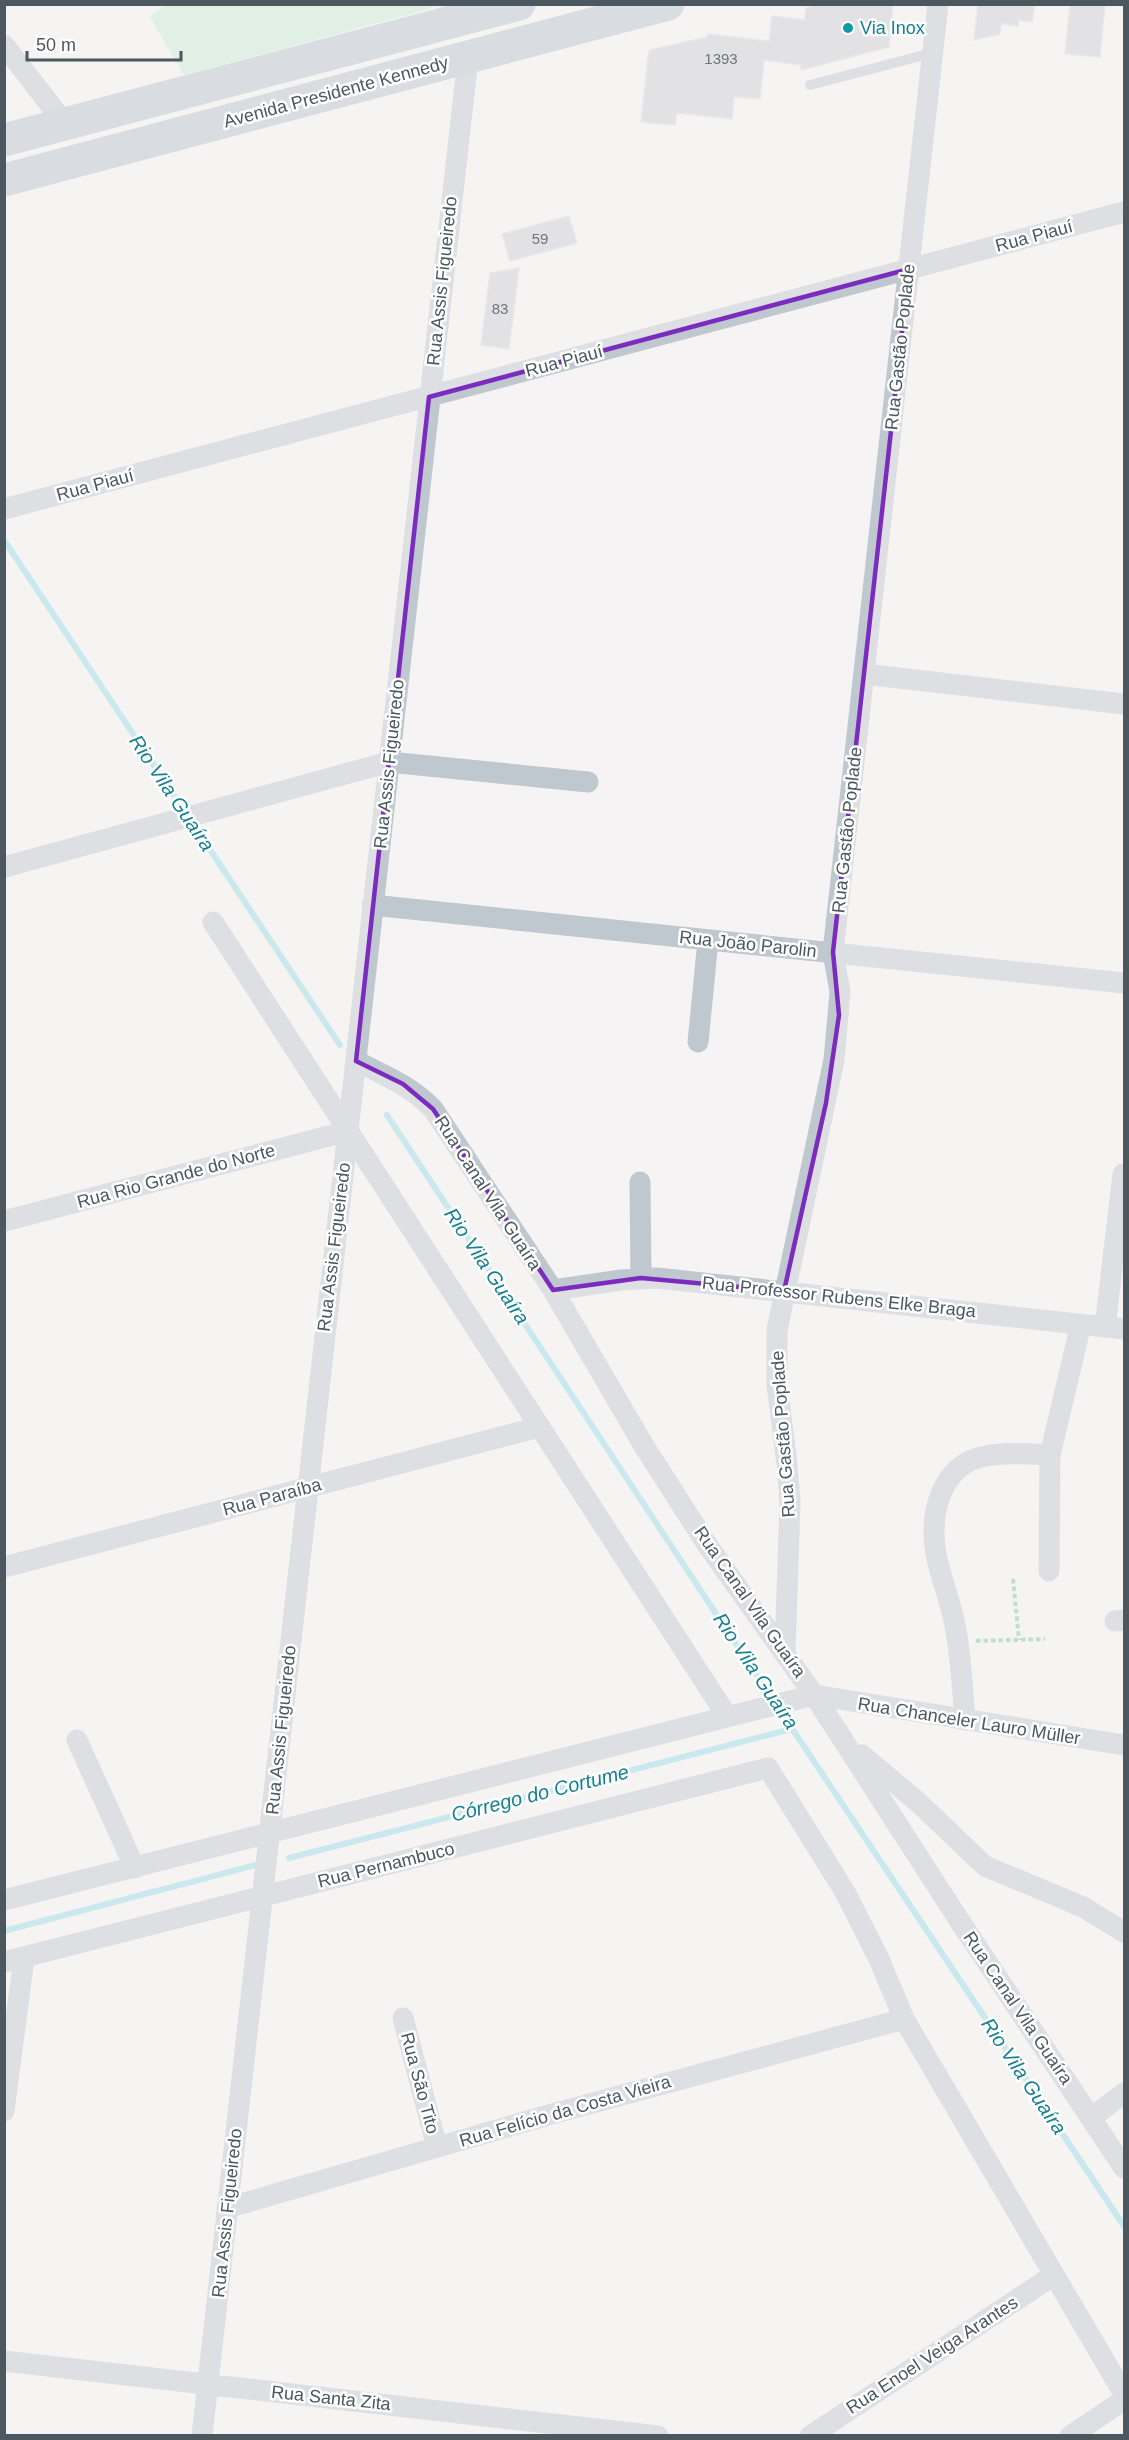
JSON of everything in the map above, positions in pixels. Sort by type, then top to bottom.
[{"type":"main road","name":"Avenida Presidente Kennedy","points":[[4,140],[457,12],[519,4]]},
{"type":"main road","name":"Avenida Presidente Kennedy","points":[[5,186],[668,4]]},
{"type":"street","name":"Rua Gastão Poplade","points":[[785,1653],[790,1502],[776,1353],[784,1291],[834,1060],[840,992],[833,952],[938,4]]},
{"type":"street","points":[[4,45],[65,124]]},
{"type":"street","name":"Rua Assis Figueiredo","points":[[202,2436],[468,58]]},
{"type":"street","name":"Rua Piauí","points":[[4,509],[1125,212]]},
{"type":"street","points":[[864,674],[1125,704]]},
{"type":"street","points":[[4,867],[173,823],[389,762],[588,782]]},
{"type":"street","name":"Rua João Parolin","points":[[372,905],[1125,982]]},
{"type":"street","points":[[213,922],[727,1716]]},
{"type":"street","points":[[698,1042],[708,939]]},
{"type":"street","name":"Rua Canal Vila Guaíra","points":[[356,1061],[403,1084],[420,1095],[433,1109],[553,1290],[651,1456],[715,1555],[814,1695],[959,1920],[1125,2168]]},
{"type":"street","name":"Rua Rio Grande do Norte","points":[[4,1221],[348,1131]]},
{"type":"street","points":[[1115,1328],[1123,1174]]},
{"type":"street","points":[[640,1182],[641,1278]]},
{"type":"street","name":"Rua Professor Rubens Elke Braga","points":[[553,1290],[641,1278],[676,1279],[1115,1328]]},
{"type":"street","points":[[1049,1571],[1050,1455],[1081,1324]]},
{"type":"street","name":"Rua Paraíba","points":[[4,1567],[539,1427]]},
{"type":"street","points":[[964,1720],[954,1618],[936,1552],[935,1526],[938,1501],[944,1483],[968,1461],[984,1456],[1005,1454],[1050,1455]]},
{"type":"street","points":[[4,1900],[135,1869],[814,1695]]},
{"type":"street","name":"Rua Chanceler Lauro Müller","points":[[814,1695],[1125,1745]]},
{"type":"street","points":[[77,1740],[135,1869]]},
{"type":"street","points":[[844,1740],[920,1804],[985,1866],[1083,1907],[1125,1932]]},
{"type":"street","name":"Rua Pernambuco","points":[[14,1960],[768,1768],[845,1892],[879,1959],[904,2019]]},
{"type":"street","points":[[4,2110],[14,1960]]},
{"type":"street","name":"Rua São Tito","points":[[403,2018],[437,2147]]},
{"type":"street","points":[[904,2019],[1125,2394]]},
{"type":"street","name":"Rua Felício da Costa Vieira","points":[[227,2208],[437,2147],[904,2019]]},
{"type":"street","points":[[1091,2118],[1125,2093]]},
{"type":"street","name":"Rua Enoel Veiga Arantes","points":[[810,2436],[1054,2275]]},
{"type":"street","name":"Rua Santa Zita","points":[[4,2361],[658,2435]]},
{"type":"street","points":[[1070,2436],[1125,2400]]},
{"type":"lane","points":[[810,85],[932,53]]},
{"type":"path","points":[[1013,1579],[1019,1640]]},
{"type":"path","points":[[958,1642],[1045,1639]]},
{"type":"highlighted area","points":[[909,269],[833,952],[839,1015],[826,1103],[784,1291],[641,1278],[553,1290],[433,1109],[403,1084],[356,1061],[429,397]]},
{"type":"green space","points":[[166,4],[430,4],[433,8],[184,75],[150,17]]},
{"type":"building","points":[[822,4],[893,4],[889,47],[801,70],[801,65],[764,60],[760,99],[734,97],[732,119],[677,113],[675,125],[641,122],[649,50],[707,37],[708,34],[769,41],[772,16],[805,20],[806,8]]},
{"type":"building","points":[[978,4],[1035,4],[1032,22],[1019,20],[1018,26],[1001,24],[1000,34],[974,40]]},
{"type":"building","points":[[1070,4],[1105,4],[1100,57],[1065,54]]},
{"type":"building","points":[[569,216],[577,243],[510,261],[502,234]]},
{"type":"building","points":[[519,268],[509,349],[481,345],[490,273]]},
{"type":"waterway","name":"Rio Vila Guaíra","points":[[4,540],[185,812]]},
{"type":"waterway","name":"Rio Vila Guaíra","points":[[191,821],[340,1045]]},
{"type":"waterway","name":"Rio Vila Guaíra","points":[[387,1115],[773,1700]]},
{"type":"waterway","name":"Rio Vila Guaíra","points":[[779,1709],[1124,2226]]},
{"type":"waterway","name":"Córrego do Cortume","points":[[289,1858],[792,1729]]},
{"type":"waterway","name":"Córrego do Cortume","points":[[4,1931],[256,1865]]},
{"type":"place","name":"Via Inox","points":[[848,28]]}]
